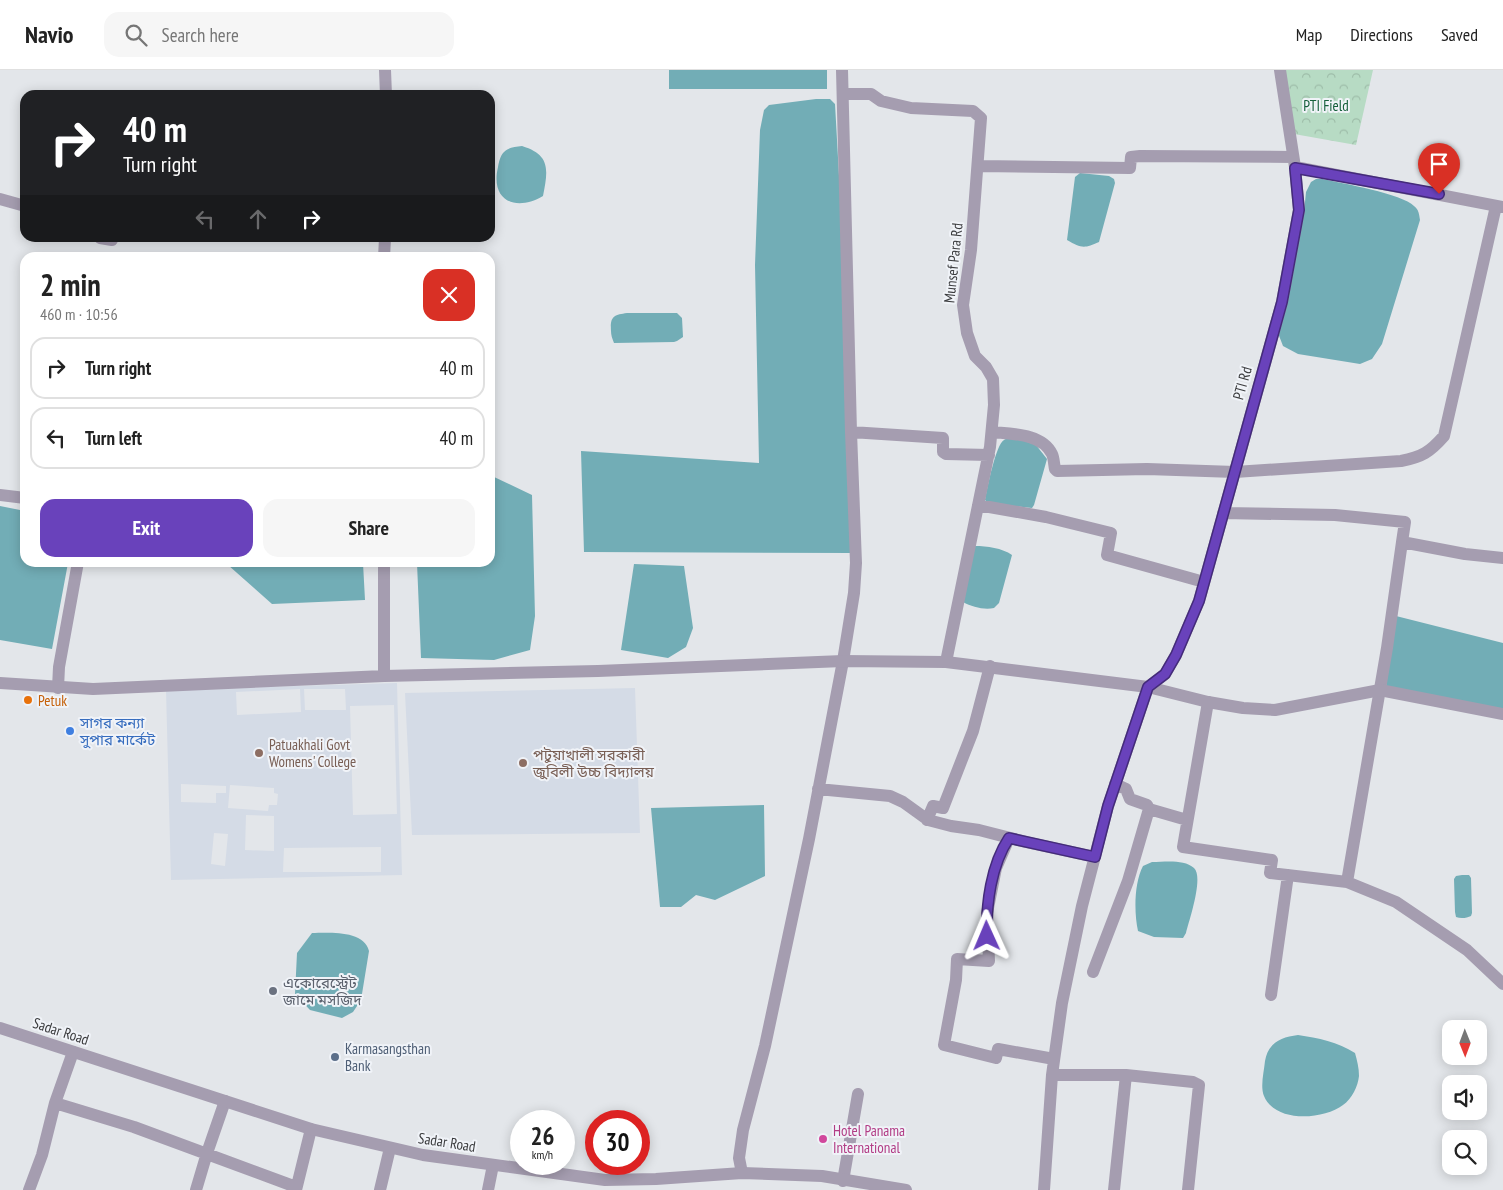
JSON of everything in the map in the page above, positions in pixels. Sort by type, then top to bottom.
[{"type":"street","points":[[385,70],[386,90]]},
{"type":"street","points":[[742,1173],[739,1158],[743,1130],[765,1046],[818,789],[854,593],[856,563],[842,70]]},
{"type":"street","name":"PTI Rd","points":[[1148,687],[1165,674],[1176,655],[1199,601],[1282,302],[1299,210],[1294,162],[1280,70]]},
{"type":"street","name":"Munsef Para Rd","points":[[844,94],[871,94],[881,100],[911,108],[973,111],[981,118],[971,250],[963,305],[967,333],[975,356],[986,367],[992,379],[994,405],[989,455],[946,662]]},
{"type":"street","points":[[978,166],[1130,168],[1130,157],[1294,162],[1500,207],[1444,436],[1434,449],[1419,458],[1401,461],[1235,472],[1147,469],[1057,471],[1052,454],[1034,439],[992,432]]},
{"type":"street","points":[[0,200],[20,205]]},
{"type":"street","points":[[851,432],[943,438],[943,452],[946,454],[989,455]]},
{"type":"street","points":[[0,495],[20,497]]},
{"type":"street","points":[[978,505],[1046,517],[1111,533],[1107,555],[1204,582]]},
{"type":"street","points":[[1223,514],[1335,515],[1405,522],[1380,690],[1346,882]]},
{"type":"street","points":[[1402,542],[1464,554],[1503,558]]},
{"type":"street","points":[[58,688],[59,667],[77,567]]},
{"type":"street","points":[[384,567],[384,676]]},
{"type":"street","points":[[0,683],[93,689],[384,676],[598,671],[843,661],[946,662],[1148,687],[1208,702],[1243,708],[1275,710],[1380,690],[1503,714]]},
{"type":"street","points":[[927,820],[933,806],[943,808],[973,731],[990,666]]},
{"type":"street","points":[[1044,1190],[1054,1059],[1062,1003],[1082,906],[1115,784],[1148,687]]},
{"type":"street","points":[[1208,702],[1183,847],[1272,860],[1270,873],[1346,882],[1396,902],[1467,950],[1503,984]]},
{"type":"street","points":[[1115,784],[1126,789],[1130,799],[1147,806],[1149,809],[1188,820]]},
{"type":"street","points":[[818,789],[890,796],[903,802],[927,820],[1095,857]]},
{"type":"street","points":[[1093,972],[1128,881],[1149,809]]},
{"type":"street","points":[[1009,838],[996,868],[987,913],[990,960],[957,959],[956,980],[944,1045],[996,1058],[998,1049],[1054,1059]]},
{"type":"street","points":[[1271,995],[1288,875]]},
{"type":"street","name":"Sadar Road","points":[[0,1028],[311,1128],[423,1155],[605,1180],[655,1184],[742,1173],[822,1176],[906,1190]]},
{"type":"street","points":[[29,1190],[42,1154],[55,1103],[73,1052]]},
{"type":"street","points":[[1052,1075],[1126,1076],[1192,1082],[1199,1085],[1188,1190]]},
{"type":"street","points":[[1114,1190],[1126,1076]]},
{"type":"street","points":[[843,1181],[858,1094]]},
{"type":"street","points":[[196,1190],[225,1101]]},
{"type":"street","points":[[55,1103],[134,1127],[207,1153],[296,1189],[311,1128]]},
{"type":"street","points":[[380,1190],[390,1148]]},
{"type":"street","points":[[488,1190],[493,1165]]},
{"type":"shaded area","name":"Patuakhali Govt Womens' College","points":[[397,683],[402,875],[171,880],[166,690]],"holes":[[[300,689],[301,712],[237,715],[236,692]],[[304,689],[345,689],[346,710],[305,710]],[[394,705],[397,814],[353,815],[350,706]],[[181,784],[226,786],[226,793],[216,793],[216,803],[181,802]],[[230,785],[274,788],[274,793],[278,794],[277,805],[269,805],[268,811],[228,808]],[[246,815],[274,816],[274,851],[245,850]],[[214,833],[228,834],[225,866],[211,864]],[[381,847],[381,872],[283,872],[284,848]]]},
{"type":"shaded area","name":"পটুয়াখালী সরকারী জুবিলী উচ্চ বিদ্যালয়","points":[[635,688],[640,833],[412,835],[405,693]]},
{"type":"green space","name":"PTI Field","points":[[1284,70],[1373,70],[1356,145],[1294,134]]},
{"type":"water","points":[[669,70],[827,70],[827,89],[669,89]]},
{"type":"water","points":[[830,99],[835,104],[849,354],[854,553],[584,552],[581,451],[759,463],[755,265],[760,130],[764,110],[769,105]]},
{"type":"water","points":[[522,146],[538,154],[543,159],[546,178],[543,196],[533,201],[515,203],[507,200],[498,188],[498,167],[504,152],[510,148]]},
{"type":"water","points":[[1080,173],[1109,176],[1114,179],[1115,183],[1099,242],[1086,247],[1067,240],[1075,177]]},
{"type":"water","points":[[1316,179],[1357,186],[1398,197],[1414,206],[1419,214],[1420,220],[1382,344],[1372,359],[1360,364],[1298,354],[1283,346],[1278,333],[1304,212],[1306,192],[1311,182]]},
{"type":"water","points":[[627,313],[677,313],[682,318],[683,337],[674,342],[614,343],[611,332],[612,319]]},
{"type":"water","points":[[1016,438],[1036,445],[1047,459],[1032,508],[988,503],[985,500],[992,467],[1001,443],[1005,439]]},
{"type":"water","points":[[495,477],[532,495],[535,616],[530,650],[494,660],[421,658],[417,567],[495,567]]},
{"type":"water","points":[[0,506],[20,510],[20,567],[67,567],[52,649],[0,640]]},
{"type":"water","points":[[975,546],[994,548],[1012,555],[999,603],[994,608],[978,608],[963,602]]},
{"type":"water","points":[[634,564],[684,566],[693,628],[686,647],[668,658],[621,650]]},
{"type":"water","points":[[230,567],[363,567],[365,600],[272,604]]},
{"type":"water","points":[[1396,616],[1503,643],[1503,709],[1386,686]]},
{"type":"water","points":[[764,805],[765,876],[715,900],[696,895],[681,907],[660,907],[651,808]]},
{"type":"water","points":[[1152,862],[1185,863],[1194,868],[1197,873],[1195,899],[1183,938],[1154,937],[1138,931],[1135,907],[1136,889],[1143,866]]},
{"type":"water","points":[[1469,875],[1471,878],[1472,913],[1471,916],[1466,918],[1456,917],[1455,912],[1454,879],[1456,876]]},
{"type":"water","points":[[312,933],[336,933],[353,936],[366,944],[369,951],[361,1000],[353,1012],[342,1018],[310,1010],[295,994],[297,953]]},
{"type":"water","points":[[1298,1035],[1328,1041],[1355,1053],[1359,1076],[1352,1096],[1343,1105],[1324,1114],[1312,1116],[1289,1115],[1278,1111],[1270,1105],[1264,1096],[1262,1088],[1265,1061],[1269,1050],[1272,1045],[1281,1039]]},
{"type":"place","name":"Petuk","points":[[28,700]]},
{"type":"place","name":"সাগর কন্যা সুপার মার্কেট","points":[[70,731]]},
{"type":"place","name":"Patuakhali Govt Womens' College","points":[[259,753]]},
{"type":"place","name":"পটুয়াখালী সরকারী জুবিলী উচ্চ বিদ্যালয়","points":[[523,763]]},
{"type":"place","name":"একোরেস্ট্রেট জামে মসজিদ","points":[[273,991]]},
{"type":"place","name":"Karmasangsthan Bank","points":[[335,1057]]},
{"type":"place","name":"Hotel Panama International","points":[[823,1139]]},
{"type":"route","points":[[987,936],[989,899],[996,868],[1009,838],[1095,857],[1108,806],[1148,687],[1165,674],[1176,655],[1199,601],[1282,302],[1299,210],[1295,168],[1439,194]]}]
